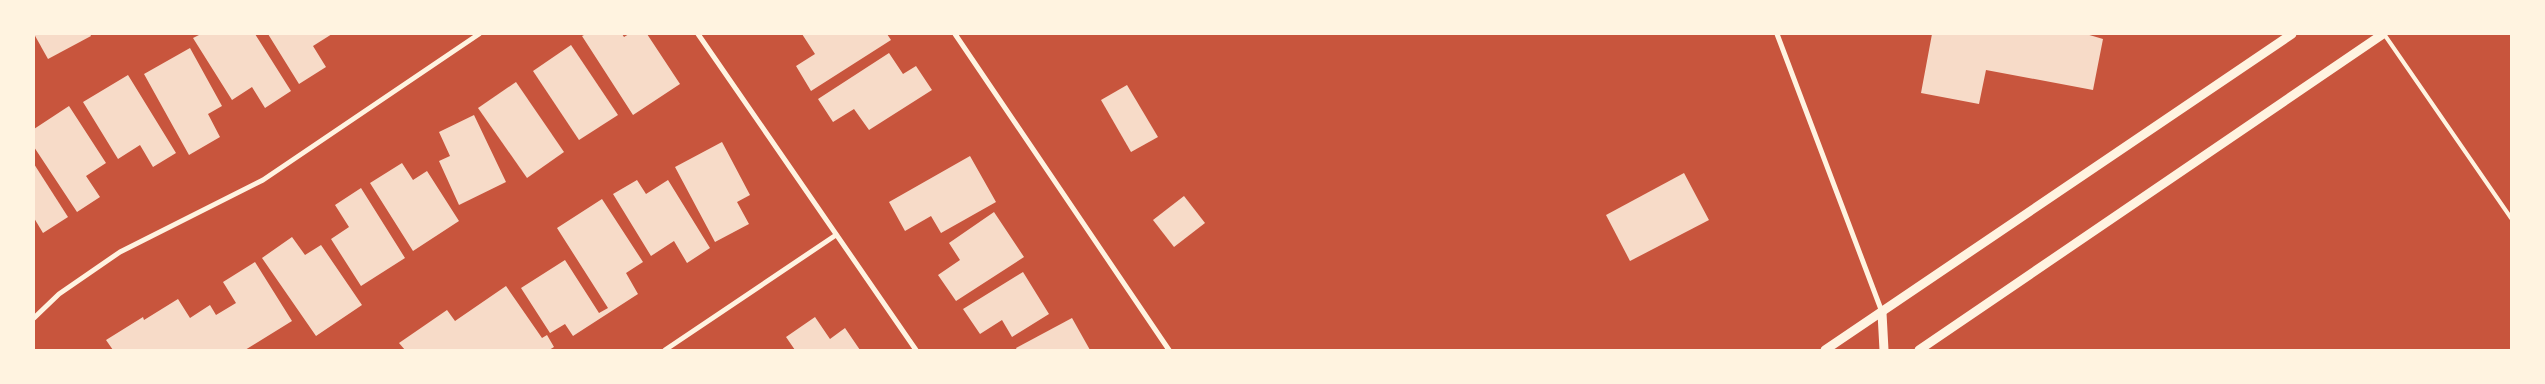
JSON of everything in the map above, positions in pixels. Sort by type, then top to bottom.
[{"type":"street","points":[[34,318],[59,294],[120,252],[263,180],[480,34]]},
{"type":"street","points":[[698,34],[916,350]]},
{"type":"street","points":[[955,34],[1169,350]]},
{"type":"street","points":[[1777,34],[1882,313],[1884,350]]},
{"type":"street","points":[[1826,350],[2292,34]]},
{"type":"street","points":[[1919,350],[2383,34]]},
{"type":"street","points":[[665,350],[836,234]]},
{"type":"lane","points":[[2383,34],[2511,218]]},
{"type":"building","points":[[34,34],[90,34],[91,36],[48,59]]},
{"type":"building","points":[[201,34],[255,34],[291,91],[265,108],[252,87],[232,100],[193,38]]},
{"type":"building","points":[[268,34],[332,34],[313,46],[326,67],[299,84]]},
{"type":"building","points":[[586,34],[622,34],[624,37],[629,34],[647,34],[680,84],[633,115],[582,36]]},
{"type":"building","points":[[802,34],[887,34],[891,40],[811,91],[796,66],[815,54]]},
{"type":"building","points":[[1932,34],[2086,34],[2103,39],[2093,90],[1986,70],[1979,104],[1921,93]]},
{"type":"building","points":[[571,45],[618,115],[579,140],[533,71]]},
{"type":"building","points":[[190,48],[222,106],[208,114],[220,137],[189,155],[144,74]]},
{"type":"building","points":[[889,53],[903,74],[916,66],[932,90],[869,130],[854,109],[833,122],[818,99]]},
{"type":"building","points":[[128,75],[176,153],[153,167],[140,145],[118,159],[83,102]]},
{"type":"building","points":[[516,82],[564,152],[527,178],[478,108]]},
{"type":"building","points":[[1127,85],[1158,137],[1131,152],[1101,100]]},
{"type":"building","points":[[69,106],[106,163],[86,176],[100,197],[77,212],[34,147],[34,129]]},
{"type":"building","points":[[474,115],[506,182],[459,205],[439,161],[450,156],[439,132]]},
{"type":"building","points":[[722,142],[750,195],[737,202],[749,224],[715,242],[675,167]]},
{"type":"building","points":[[970,156],[996,202],[941,233],[931,216],[905,231],[889,202]]},
{"type":"building","points":[[402,163],[413,180],[427,171],[459,221],[413,251],[370,183]]},
{"type":"building","points":[[34,164],[68,217],[43,233],[34,218]]},
{"type":"building","points":[[1684,173],[1709,220],[1630,261],[1606,215]]},
{"type":"building","points":[[637,180],[646,194],[668,180],[710,248],[687,263],[674,241],[651,256],[613,194]]},
{"type":"building","points":[[361,188],[405,258],[361,286],[331,239],[349,227],[335,205]]},
{"type":"building","points":[[1184,196],[1205,223],[1174,247],[1153,220]]},
{"type":"building","points":[[602,199],[643,262],[626,273],[638,294],[573,336],[565,324],[550,333],[521,288],[565,260],[599,313],[608,308],[557,228]]},
{"type":"building","points":[[994,212],[1024,257],[956,301],[938,275],[960,260],[949,243]]},
{"type":"building","points":[[292,237],[305,255],[321,245],[362,305],[316,336],[262,258]]},
{"type":"building","points":[[255,262],[292,321],[245,350],[113,350],[106,340],[143,317],[144,320],[178,299],[190,318],[210,305],[216,315],[236,303],[223,282]]},
{"type":"building","points":[[1023,272],[1049,314],[1012,337],[1002,320],[980,334],[963,309]]},
{"type":"building","points":[[506,286],[542,338],[547,335],[554,347],[549,350],[405,350],[399,343],[447,310],[455,321]]},
{"type":"building","points":[[815,317],[830,339],[845,328],[860,350],[795,350],[786,337]]},
{"type":"building","points":[[1072,318],[1090,350],[1017,350],[1016,348]]}]
